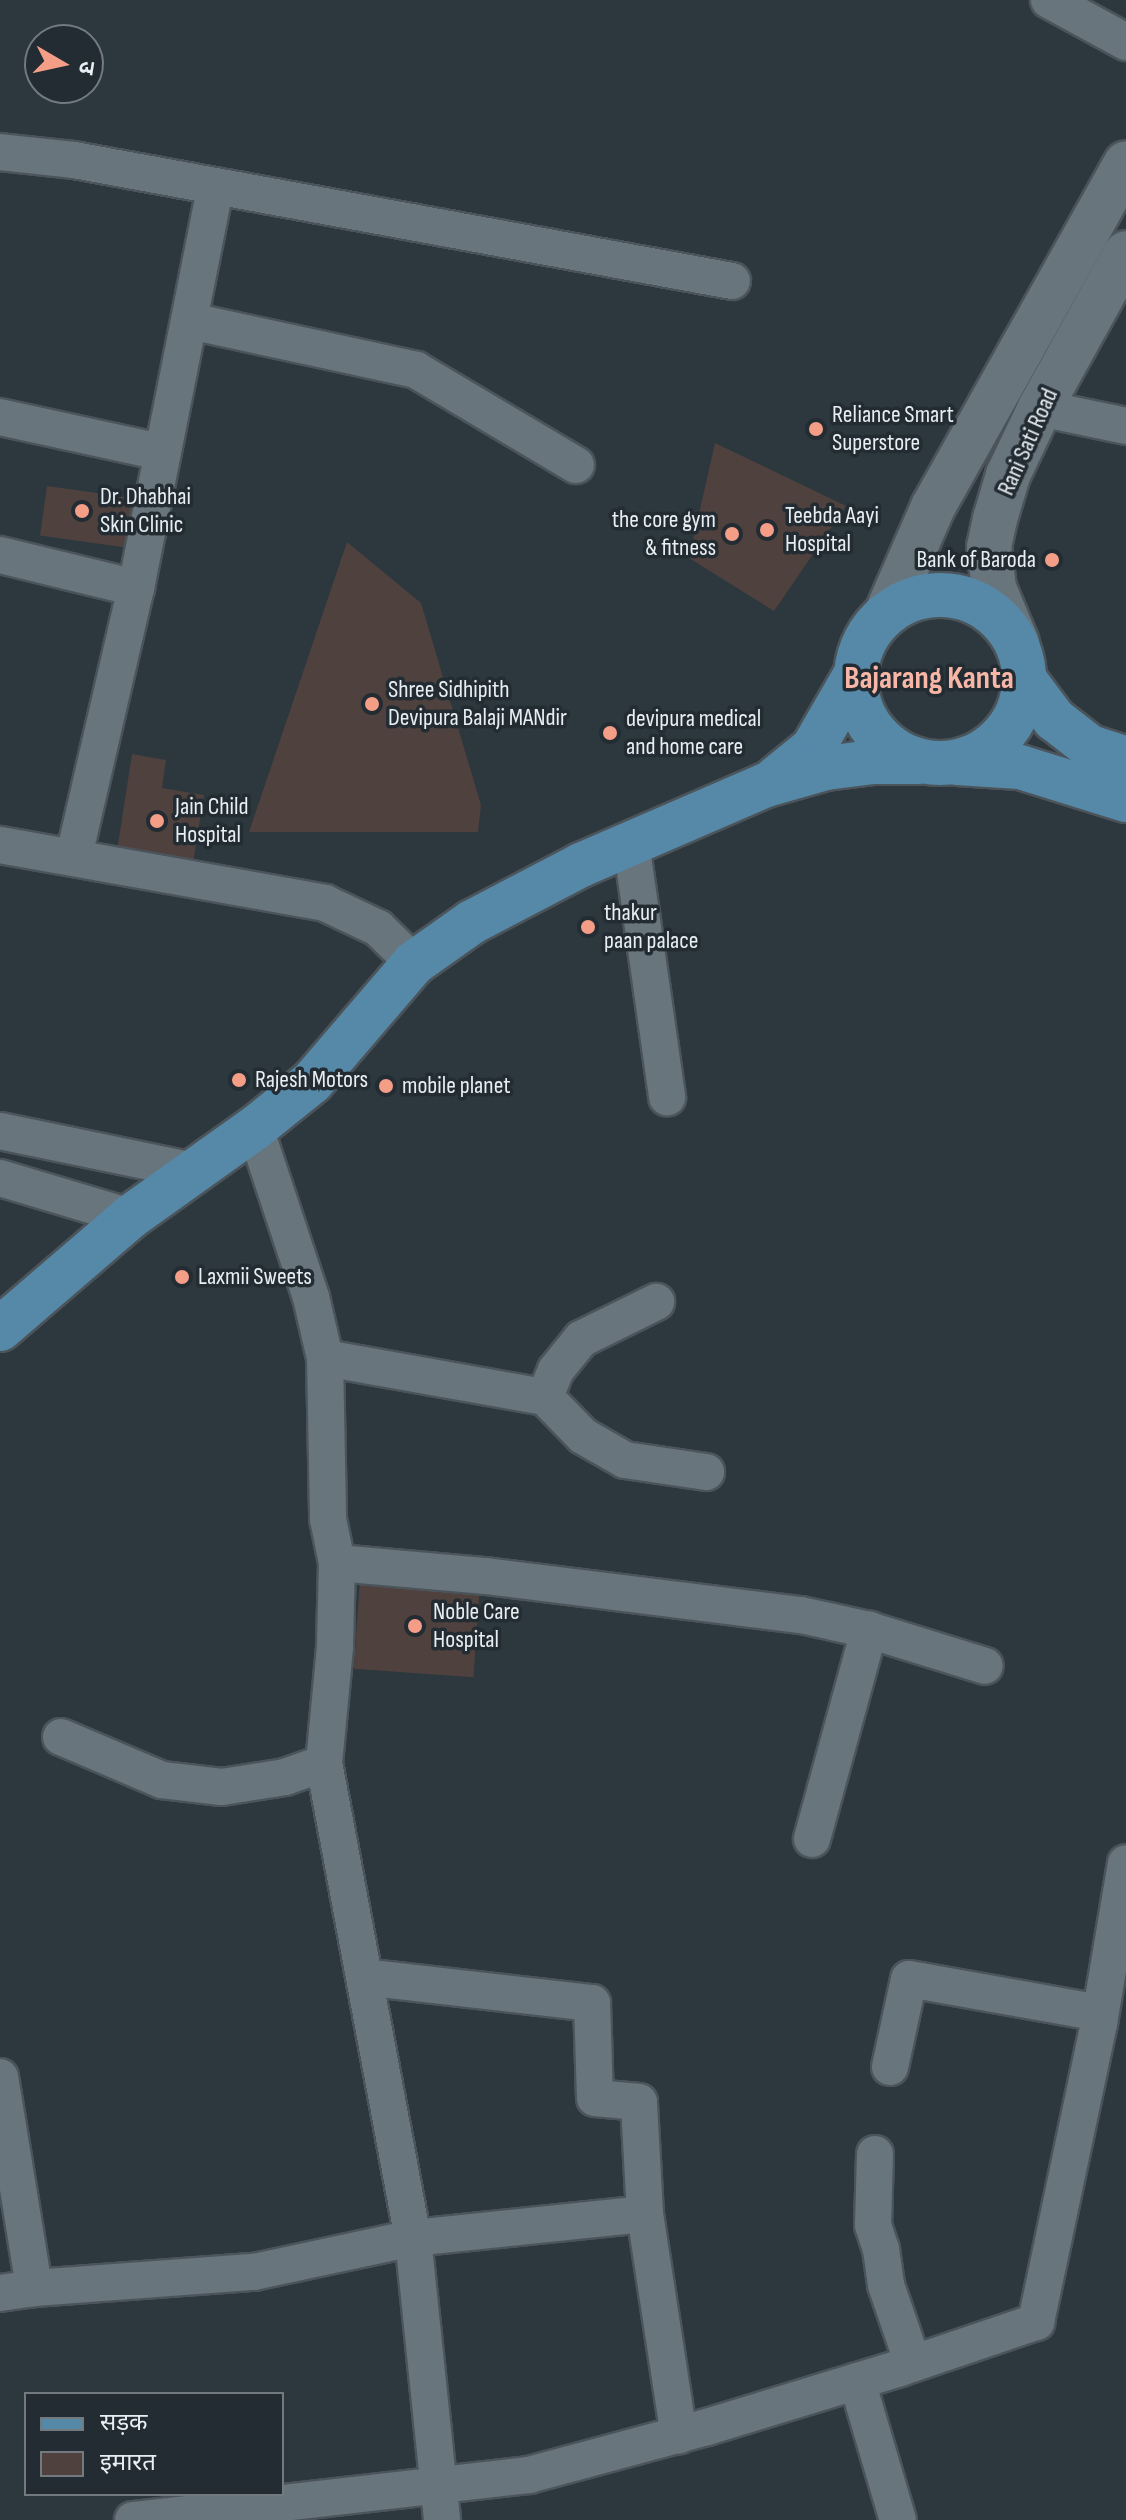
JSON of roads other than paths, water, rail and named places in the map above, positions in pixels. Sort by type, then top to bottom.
[{"type":"main road","points":[[766,785],[813,748],[854,677],[863,640],[888,610],[923,594],[961,595],[994,613],[1054,719],[1090,747],[1126,759]]},
{"type":"main road","points":[[854,677],[862,714],[885,745],[938,762],[992,746],[1008,727],[1016,717],[1021,662]]},
{"type":"main road","points":[[0,1329],[130,1217],[255,1128],[312,1082],[414,963],[472,922],[581,865],[766,785],[826,768],[872,762],[1020,767],[1126,800]]},
{"type":"street","points":[[1049,0],[1123,32]]},
{"type":"street","points":[[0,152],[74,160],[732,281]]},
{"type":"street","points":[[888,610],[941,494],[1126,163]]},
{"type":"street","points":[[74,856],[136,588],[215,188]]},
{"type":"street","name":"Rani Sati Road","points":[[1021,662],[994,588],[989,547],[1008,475],[1040,408],[1126,253]]},
{"type":"street","points":[[190,321],[416,370],[576,465]]},
{"type":"street","points":[[1040,408],[1126,426]]},
{"type":"street","points":[[0,417],[161,452]]},
{"type":"street","points":[[0,555],[136,588]]},
{"type":"street","points":[[631,843],[667,1097]]},
{"type":"street","points":[[0,845],[325,903],[378,928],[414,963]]},
{"type":"street","points":[[255,1128],[311,1297],[325,1358],[328,1519],[337,1563],[335,1647],[324,1763],[413,2238],[441,2485],[442,2520]]},
{"type":"street","points":[[0,1131],[193,1171]]},
{"type":"street","points":[[0,1178],[130,1217]]},
{"type":"street","points":[[545,1397],[556,1370],[581,1339],[656,1302]]},
{"type":"street","points":[[325,1358],[545,1397],[583,1436],[625,1460],[706,1472]]},
{"type":"street","points":[[337,1563],[486,1576],[801,1615],[869,1630],[985,1666]]},
{"type":"street","points":[[812,1839],[869,1630]]},
{"type":"street","points":[[61,1737],[162,1780],[222,1787],[285,1777],[324,1763]]},
{"type":"street","points":[[133,2520],[529,2475],[679,2435],[913,2364],[1036,2322],[1100,2013],[1126,1863]]},
{"type":"street","points":[[364,1977],[592,2003],[595,2098],[639,2102],[645,2214],[679,2435]]},
{"type":"street","points":[[890,2067],[909,1979],[1100,2013]]},
{"type":"street","points":[[0,2077],[17,2290],[254,2272],[413,2238],[645,2214]]},
{"type":"street","points":[[875,2154],[873,2225],[881,2249],[886,2285],[913,2364]]},
{"type":"street","points":[[857,2381],[898,2520]]},
{"type":"place","name":"Reliance Smart Superstore","points":[[816,429]]},
{"type":"place","name":"Dr. Dhabhai Skin Clinic","points":[[82,511]]},
{"type":"place","name":"Teebda Aayi Hospital","points":[[767,530]]},
{"type":"place","name":"the core gym & fitness","points":[[732,534]]},
{"type":"place","name":"Bank of Baroda","points":[[1052,560]]},
{"type":"place","name":"Shree Sidhipith Devipura Balaji MANdir","points":[[372,704]]},
{"type":"place","name":"devipura medical and home care","points":[[610,733]]},
{"type":"place","name":"Jain Child Hospital","points":[[157,821]]},
{"type":"place","name":"thakur paan palace","points":[[588,927]]},
{"type":"place","name":"Rajesh Motors","points":[[239,1080]]},
{"type":"place","name":"mobile planet","points":[[386,1086]]},
{"type":"place","name":"Laxmii Sweets","points":[[182,1277]]},
{"type":"place","name":"Noble Care Hospital","points":[[415,1626]]},
{"type":"district","name":"Bajarang Kanta","points":[[929,679]]}]
